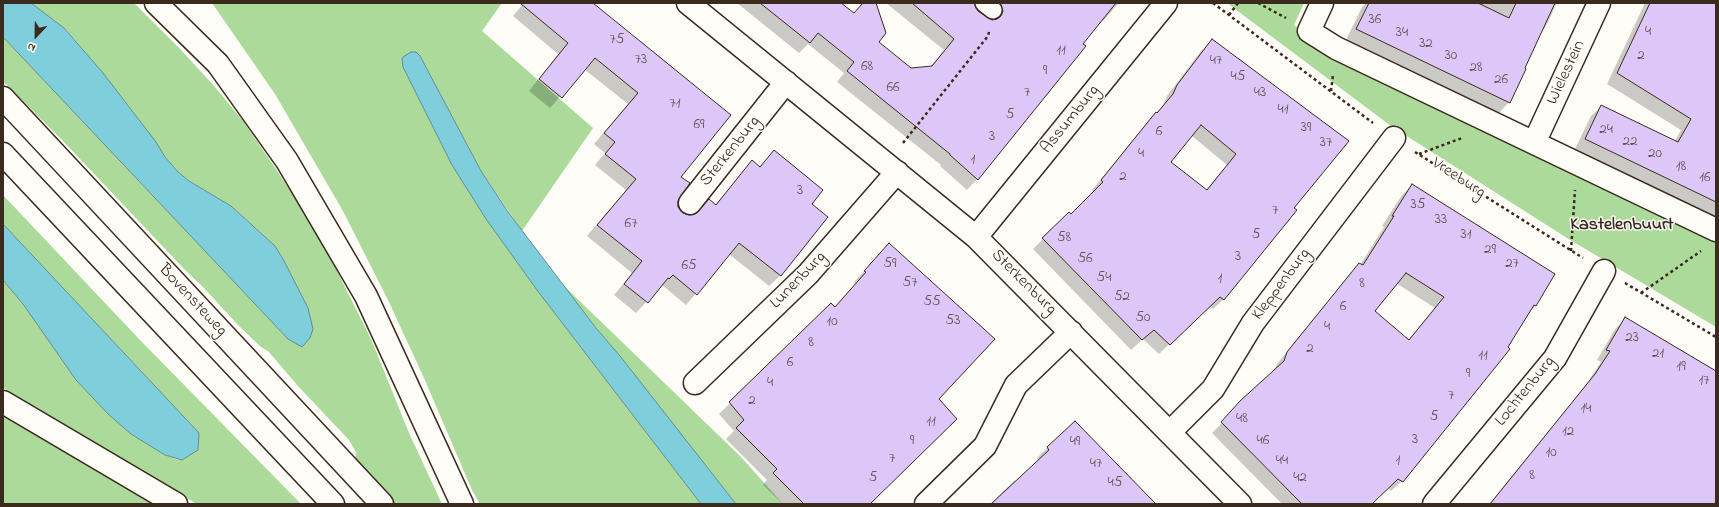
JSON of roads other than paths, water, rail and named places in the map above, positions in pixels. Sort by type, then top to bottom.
[{"type":"street","points":[[156,3],[218,64],[287,161],[366,296],[462,504]]},
{"type":"street","name":"Sterkenburg","points":[[688,3],[976,237],[1072,332],[1240,504]]},
{"type":"street","name":"Assumburg","points":[[976,237],[1166,3]]},
{"type":"street","points":[[1322,3],[1309,31],[1336,48],[1534,143],[1577,162],[1716,230]]},
{"type":"street","name":"Wielestein","points":[[1534,143],[1599,3]]},
{"type":"street","name":"Sterkenburg","points":[[690,203],[786,82]]},
{"type":"street","name":"Bovensteweg","points":[[3,98],[382,504]]},
{"type":"street","name":"Kleppenburg","points":[[1170,432],[1213,389],[1253,323],[1394,138]]},
{"type":"street","points":[[3,154],[333,504]]},
{"type":"street","name":"Lunenburg","points":[[695,383],[808,274],[897,172]]},
{"type":"street","name":"Lochtenburg","points":[[1434,504],[1555,358],[1604,271]]},
{"type":"street","points":[[926,504],[985,446],[1016,385],[1072,332]]},
{"type":"street","points":[[3,402],[176,504]]},
{"type":"water","points":[[3,3],[31,3],[64,28],[103,73],[156,142],[165,157],[178,172],[189,181],[231,206],[275,246],[308,308],[313,329],[310,338],[302,347],[288,339],[3,37]]},
{"type":"water","points":[[411,52],[416,52],[420,56],[481,171],[508,212],[596,328],[620,356],[736,504],[701,504],[537,290],[486,219],[452,165],[403,67],[403,57]]},
{"type":"water","points":[[3,224],[199,433],[198,450],[182,460],[165,455],[131,434],[108,414],[76,380],[23,304],[3,280]]},
{"type":"district","name":"Kastelenbuurt","points":[[1622,226]]}]
